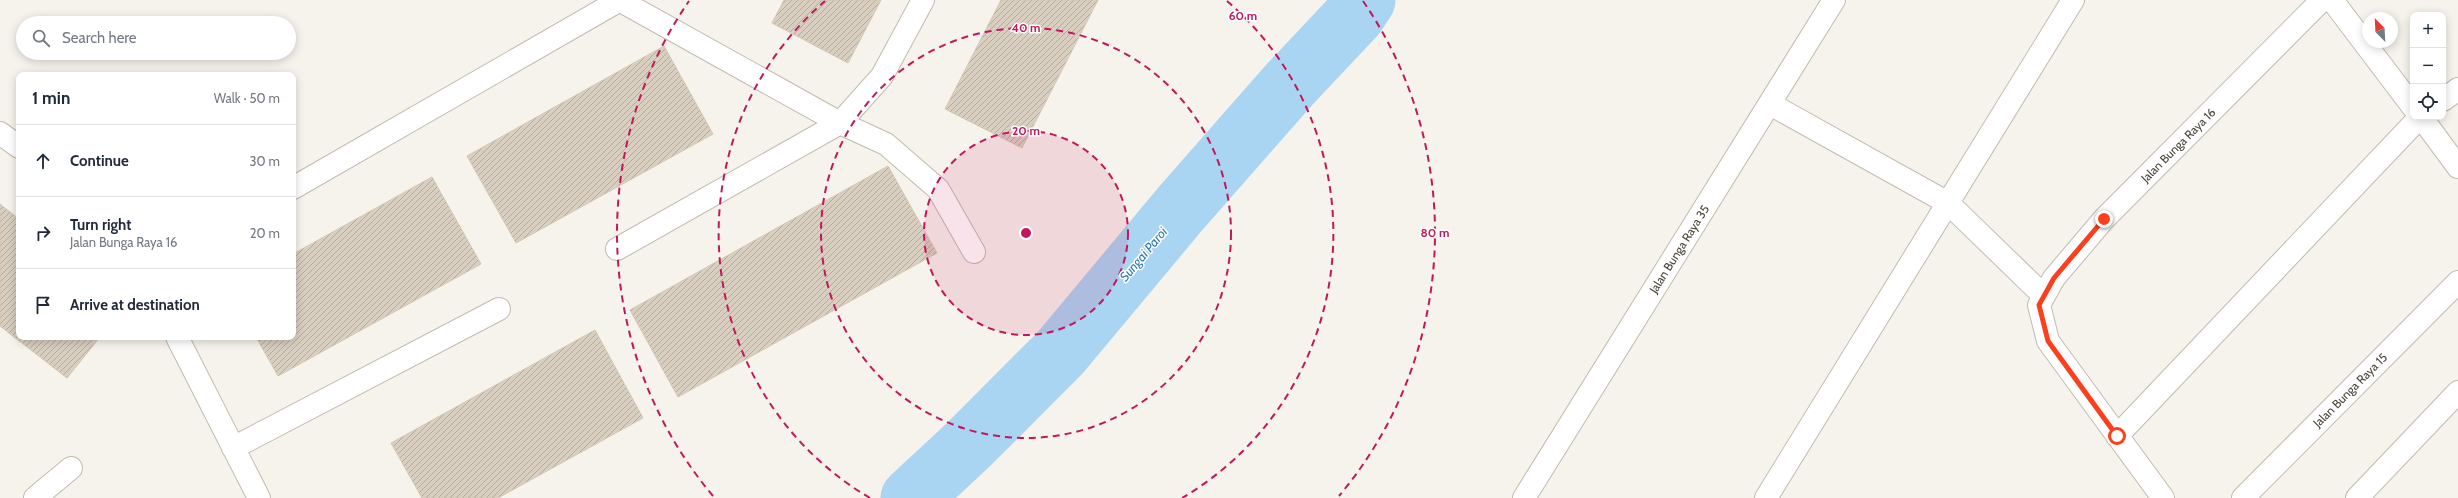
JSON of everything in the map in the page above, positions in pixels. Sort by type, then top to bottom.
[{"type":"street","points":[[296,186],[619,0],[840,123],[886,144],[938,189],[974,252]]},
{"type":"street","points":[[617,249],[840,123],[882,76],[923,0]]},
{"type":"street","name":"Jalan Bunga Raya 35","points":[[1524,498],[1834,0]]},
{"type":"street","points":[[1766,498],[2073,0]]},
{"type":"street","name":"Jalan Bunga Raya 16","points":[[2044,296],[2054,278],[2104,219],[2322,0]]},
{"type":"street","points":[[2332,0],[2410,103]]},
{"type":"street","points":[[2446,98],[2458,89]]},
{"type":"street","points":[[1770,104],[1948,203],[2044,296],[2039,305],[2048,341],[2163,498]]},
{"type":"street","points":[[2117,436],[2417,120]]},
{"type":"street","points":[[2422,120],[2458,167]]},
{"type":"street","points":[[0,132],[16,145]]},
{"type":"street","name":"Jalan Bunga Raya 15","points":[[2243,498],[2458,282]]},
{"type":"street","points":[[233,448],[500,309]]},
{"type":"street","points":[[179,340],[259,498]]},
{"type":"street","points":[[2357,498],[2458,392]]},
{"type":"street","points":[[35,498],[71,468]]},
{"type":"building","points":[[784,0],[881,0],[848,63],[772,23]]},
{"type":"building","points":[[1001,0],[1098,0],[1022,148],[945,109]]},
{"type":"building","points":[[664,46],[713,134],[516,243],[467,156]]},
{"type":"building","points":[[888,166],[937,253],[678,397],[630,310]]},
{"type":"building","points":[[432,177],[481,264],[278,376],[258,340],[296,340],[296,252]]},
{"type":"building","points":[[0,204],[16,217],[16,338],[0,326]]},
{"type":"building","points":[[595,330],[643,418],[498,498],[422,498],[391,443]]},
{"type":"building","points":[[18,340],[98,340],[67,378]]},
{"type":"waterway","name":"Sungai Paroi","points":[[911,498],[967,446],[1060,353],[1181,208],[1290,84],[1355,15],[1365,0]]},
{"type":"route","points":[[2104,219],[2054,278],[2039,305],[2048,341],[2117,436]]}]
